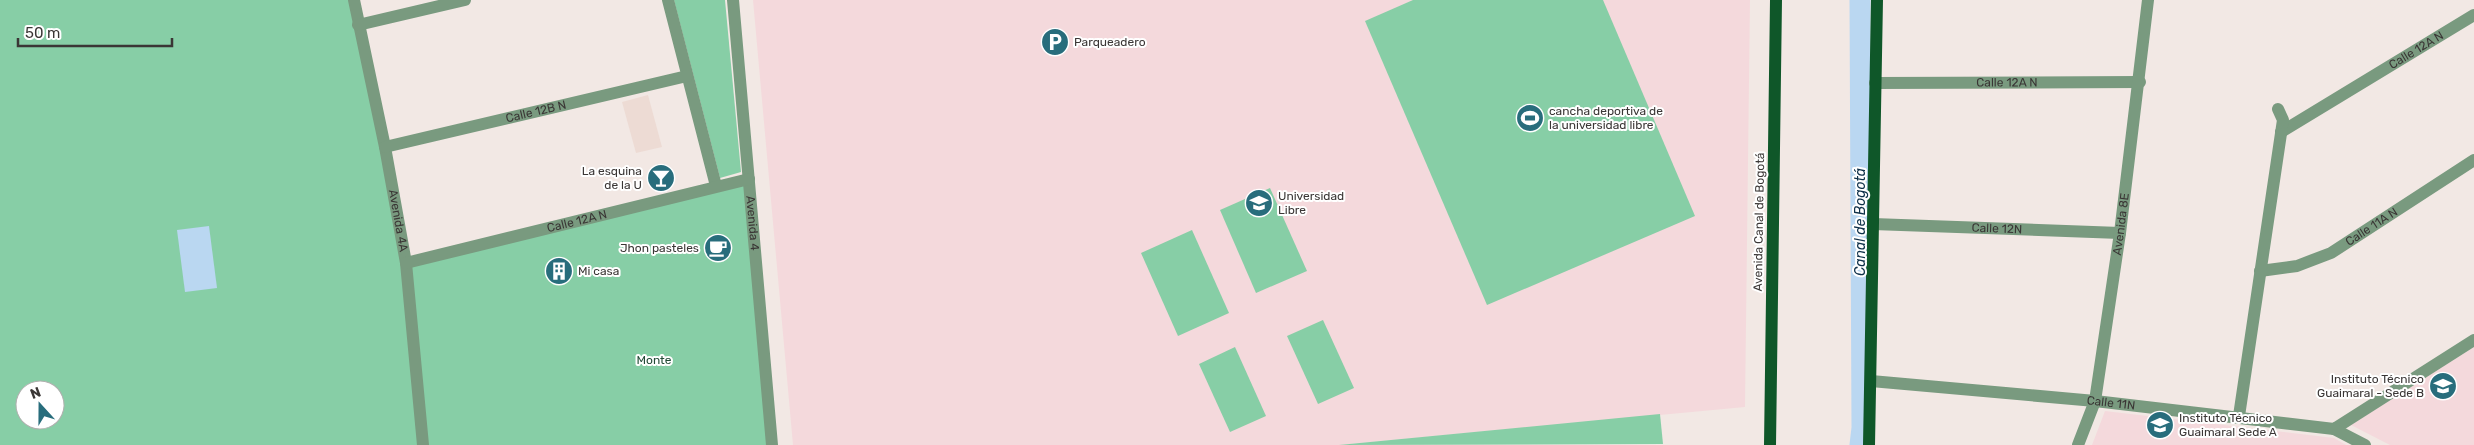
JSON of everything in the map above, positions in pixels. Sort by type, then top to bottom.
[{"type":"main road","name":"Avenida Canal de Bogotá","points":[[1770,445],[1776,0]]},
{"type":"main road","points":[[1869,445],[1872,381],[1877,0]]},
{"type":"street","name":"Avenida 4A","points":[[354,0],[385,147],[406,263],[423,445]]},
{"type":"street","points":[[358,25],[464,0]]},
{"type":"street","points":[[668,0],[716,186]]},
{"type":"street","name":"Avenida 4","points":[[733,0],[772,445]]},
{"type":"street","name":"Avenida 8E","points":[[2078,445],[2095,401],[2140,82],[2148,0]]},
{"type":"street","name":"Calle 12A N","points":[[2281,132],[2474,16]]},
{"type":"street","name":"Calle 12B N","points":[[385,147],[687,76]]},
{"type":"street","name":"Calle 12A N","points":[[1875,83],[2140,82]]},
{"type":"street","points":[[2239,416],[2283,120],[2278,109]]},
{"type":"street","name":"Calle 11A N","points":[[2260,271],[2297,266],[2331,253],[2474,160]]},
{"type":"street","name":"Calle 12A N","points":[[406,263],[748,179]]},
{"type":"street","name":"Calle 12N","points":[[1873,224],[2120,233]]},
{"type":"street","points":[[2365,445],[2334,428],[2474,340]]},
{"type":"street","name":"Calle 11N","points":[[1872,381],[2095,401],[2334,428]]},
{"type":"shaded area","name":"Universidad Libre","points":[[753,0],[1750,0],[1745,407],[1339,445],[793,445]]},
{"type":"shaded area","points":[[648,95],[662,147],[636,153],[622,102]]},
{"type":"shaded area","name":"Instituto Técnico Guaimaral - Sede B","points":[[2474,347],[2474,445],[2390,445],[2351,425]]},
{"type":"shaded area","name":"Instituto Técnico Guaimaral Sede A","points":[[2105,411],[2334,438],[2346,445],[2092,445]]},
{"type":"green space","name":"Monte","points":[[0,0],[357,0],[406,263],[749,179],[772,445],[0,445]]},
{"type":"green space","points":[[674,0],[725,0],[741,172],[720,178]]},
{"type":"green space","name":"cancha deportiva de la universidad libre","points":[[1413,0],[1603,0],[1695,216],[1487,305],[1365,21]]},
{"type":"green space","points":[[1270,188],[1307,271],[1256,293],[1220,210]]},
{"type":"green space","points":[[1192,230],[1229,313],[1178,336],[1141,253]]},
{"type":"green space","points":[[1323,320],[1354,388],[1318,404],[1287,336]]},
{"type":"green space","points":[[1235,347],[1266,416],[1230,432],[1199,364]]},
{"type":"green space","points":[[1660,414],[1663,444],[1339,445]]},
{"type":"water","points":[[209,226],[217,288],[185,292],[177,230]]},
{"type":"waterway","name":"Canal de Bogotá","points":[[1860,0],[1862,428],[1860,445]]},
{"type":"place","name":"Parqueadero","points":[[1055,42]]},
{"type":"place","name":"cancha deportiva de la universidad libre","points":[[1530,118]]},
{"type":"place","name":"La esquina de la U","points":[[661,178]]},
{"type":"place","name":"Universidad Libre","points":[[1259,203]]},
{"type":"place","name":"Jhon pasteles","points":[[718,248]]},
{"type":"place","name":"Mi casa","points":[[559,271]]},
{"type":"place","name":"Instituto Técnico Guaimaral - Sede B","points":[[2443,386]]},
{"type":"place","name":"Instituto Técnico Guaimaral Sede A","points":[[2160,425]]}]
